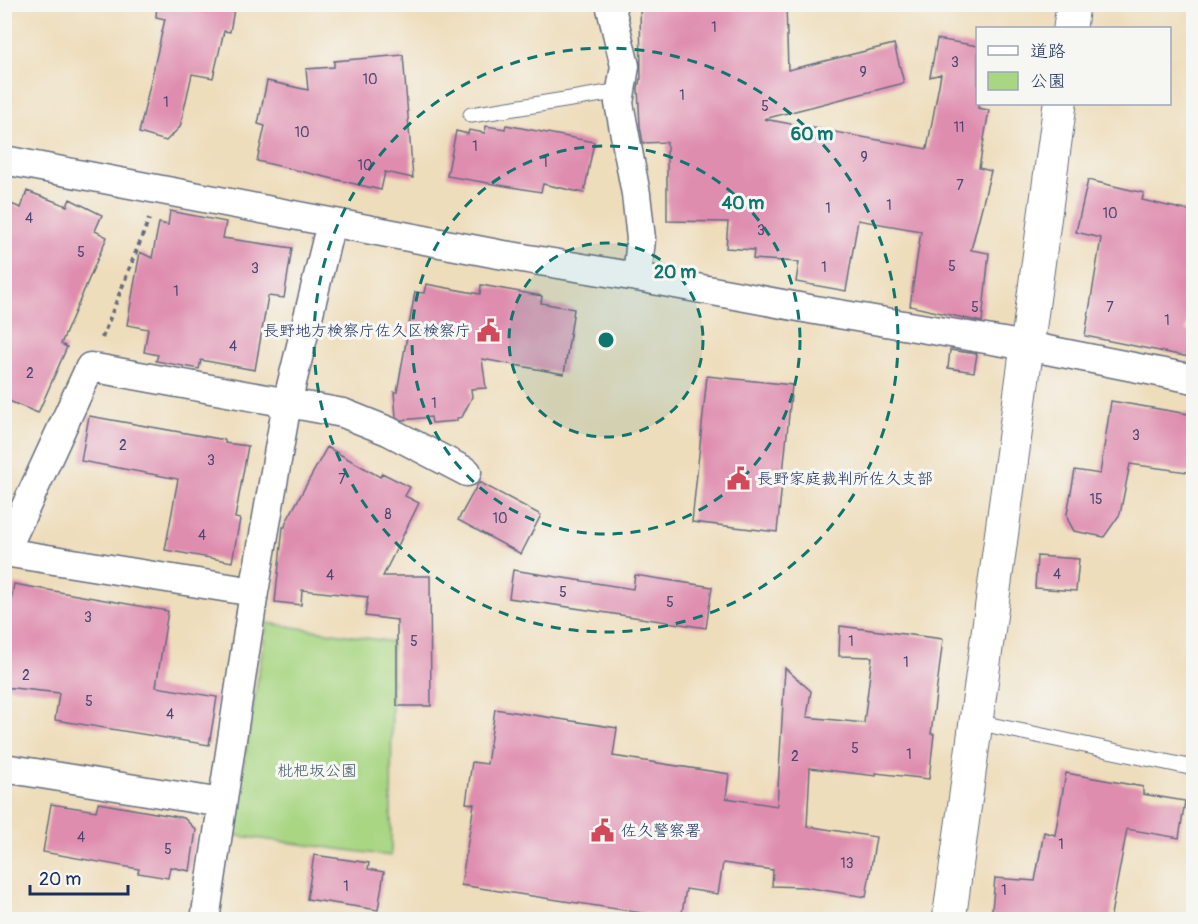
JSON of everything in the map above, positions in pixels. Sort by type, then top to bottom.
[{"type":"street","points":[[610,4],[625,66],[619,103],[636,194],[641,239],[637,276]]},
{"type":"street","points":[[1070,27],[1073,4]]},
{"type":"street","points":[[949,920],[1060,105]]},
{"type":"street","points":[[4,160],[498,254],[637,276],[814,310],[1027,346],[1194,379]]},
{"type":"street","points":[[205,920],[254,592],[287,403],[331,223]]},
{"type":"street","points":[[254,592],[5,553],[90,367],[344,413],[388,431],[468,472]]},
{"type":"street","points":[[4,768],[222,803]]},
{"type":"lane","points":[[471,115],[621,90]]},
{"type":"lane","points":[[976,722],[1194,768]]},
{"type":"path","points":[[90,367],[160,190]]},
{"type":"green space","name":"枇杷坂公園","points":[[267,623],[392,642],[391,856],[232,835]]},
{"type":"building","points":[[157,4],[235,4],[230,32],[224,31],[213,78],[192,74],[180,127],[166,141],[139,133],[165,19],[156,17]]},
{"type":"building","points":[[640,4],[786,4],[788,70],[894,44],[904,83],[764,119],[927,149],[941,74],[930,77],[937,39],[976,46],[976,105],[978,108],[989,110],[979,168],[991,171],[971,250],[989,253],[982,322],[910,306],[921,231],[858,220],[846,291],[796,282],[799,262],[753,259],[754,250],[726,248],[728,222],[667,221],[667,142],[643,143],[638,88],[641,79]]},
{"type":"building","points":[[403,55],[413,178],[385,172],[381,190],[257,161],[265,126],[258,124],[267,81],[308,90],[306,69],[334,67],[334,61]]},
{"type":"building","points":[[506,125],[594,142],[584,193],[543,184],[541,192],[447,176],[456,131],[468,134],[469,130],[485,133],[486,126],[505,129]]},
{"type":"building","points":[[1088,180],[1144,193],[1142,200],[1194,212],[1194,290],[1186,331],[1194,332],[1194,358],[1085,336],[1101,238],[1076,232]]},
{"type":"building","points":[[27,191],[67,206],[70,199],[102,215],[95,231],[107,237],[61,344],[67,347],[38,413],[4,399],[4,201],[21,208]]},
{"type":"building","points":[[170,211],[226,222],[223,238],[292,248],[284,298],[268,296],[255,370],[201,360],[199,369],[156,361],[158,355],[144,352],[148,329],[127,325],[140,252],[152,258],[159,223],[168,225]]},
{"type":"building","name":"長野地方検察庁佐久区検察庁","points":[[426,284],[480,294],[481,285],[542,296],[541,303],[574,309],[564,374],[482,359],[486,388],[471,389],[472,397],[462,417],[457,418],[457,421],[432,423],[431,417],[402,420],[396,417],[394,392],[397,392],[415,292],[424,293]]},
{"type":"building","points":[[950,350],[977,354],[974,372],[948,368]]},
{"type":"building","name":"長野家庭裁判所佐久支部","points":[[707,376],[792,385],[777,532],[692,522]]},
{"type":"building","points":[[1111,401],[1194,415],[1194,473],[1130,464],[1120,514],[1104,537],[1074,531],[1067,514],[1075,470],[1100,474]]},
{"type":"building","points":[[89,416],[248,446],[235,518],[240,519],[232,562],[165,550],[178,479],[81,461]]},
{"type":"building","points":[[327,447],[380,477],[382,473],[410,487],[405,496],[419,503],[383,576],[430,576],[431,706],[397,706],[397,620],[365,616],[368,597],[302,590],[301,605],[275,602],[283,527]]},
{"type":"building","points":[[479,482],[541,515],[521,554],[458,520]]},
{"type":"building","points":[[1037,556],[1079,559],[1076,591],[1035,588]]},
{"type":"building","points":[[513,570],[633,589],[635,575],[712,587],[706,628],[509,598]]},
{"type":"building","points":[[14,584],[168,611],[156,687],[217,697],[209,745],[55,720],[59,693],[4,687],[4,637]]},
{"type":"building","name":"佐久警察署","points":[[840,626],[943,639],[931,734],[934,734],[929,779],[876,773],[876,776],[810,768],[807,826],[876,837],[866,897],[804,887],[772,886],[773,870],[723,863],[718,894],[686,889],[681,919],[461,885],[474,804],[466,803],[472,762],[487,764],[495,709],[617,728],[613,756],[729,774],[726,798],[777,806],[785,668],[811,691],[807,717],[864,723],[872,657],[839,656]]},
{"type":"building","points":[[1066,773],[1143,787],[1143,794],[1185,801],[1179,838],[1127,829],[1110,920],[991,920],[995,878],[1035,881],[1044,832],[1055,835]]},
{"type":"building","points":[[98,803],[184,818],[196,830],[190,871],[170,867],[168,878],[138,873],[139,869],[43,852],[51,804],[96,811]]},
{"type":"building","points":[[314,855],[369,863],[368,869],[384,872],[378,910],[307,899]]},
{"type":"place","name":"長野地方検察庁佐久区検察庁","points":[[489,330]]},
{"type":"place","name":"長野家庭裁判所佐久支部","points":[[739,478]]},
{"type":"place","name":"佐久警察署","points":[[603,830]]}]
